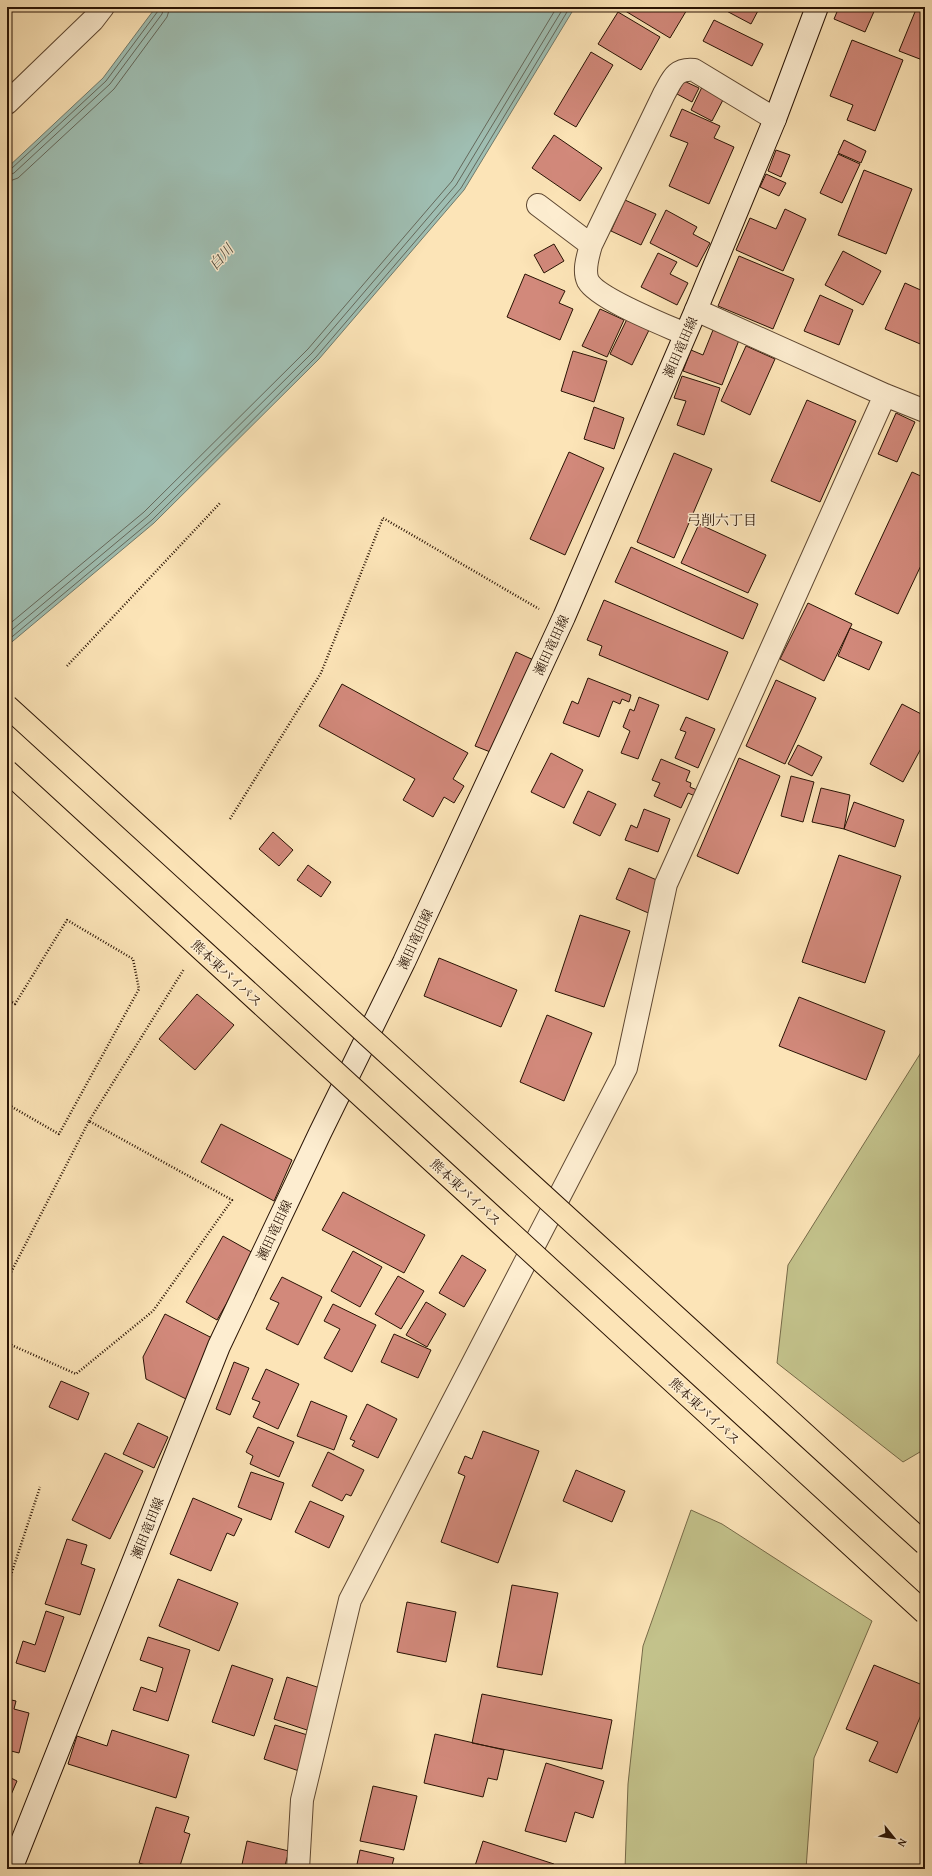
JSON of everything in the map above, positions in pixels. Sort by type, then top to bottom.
[{"type":"highway","points":[[7,706],[925,1544]]},
{"type":"highway","name":"熊本東バイパス","points":[[7,771],[925,1613]]},
{"type":"street","points":[[7,103],[93,20],[103,7]]},
{"type":"street","name":"瀬田竜田線","points":[[11,1869],[219,1346],[320,1133],[404,962],[564,618],[696,310],[775,119],[817,7]]},
{"type":"street","points":[[685,334],[614,300],[594,288],[588,280],[586,271],[586,263],[591,245],[664,94],[678,72],[685,69],[694,70],[775,119]]},
{"type":"street","points":[[538,205],[591,245]]},
{"type":"street","points":[[696,310],[885,395],[925,411]]},
{"type":"street","points":[[298,1869],[302,1800],[350,1600],[626,1068],[666,884],[885,395]]},
{"type":"path","points":[[67,666],[221,502]]},
{"type":"path","points":[[230,819],[321,673],[383,518],[545,613]]},
{"type":"path","points":[[7,999],[15,1004],[67,920],[134,959],[139,989],[59,1134],[7,1104]]},
{"type":"path","points":[[7,1280],[89,1121],[198,947]]},
{"type":"path","points":[[7,1343],[76,1374],[153,1311],[232,1200],[89,1121]]},
{"type":"path","points":[[7,1587],[40,1487]]},
{"type":"shaded area","points":[[925,1046],[925,1449],[903,1462],[777,1363],[788,1265]]},
{"type":"shaded area","points":[[691,1510],[722,1524],[872,1621],[814,1758],[806,1869],[625,1869],[628,1784],[643,1646]]},
{"type":"water","name":"白川","points":[[156,7],[575,7],[464,190],[319,359],[154,523],[7,646],[7,168],[103,78]]},
{"type":"building","points":[[623,7],[688,8],[670,38],[622,9]]},
{"type":"building","points":[[719,7],[760,7],[751,24]]},
{"type":"building","points":[[839,7],[876,7],[865,32],[834,19]]},
{"type":"building","points":[[917,7],[925,7],[925,61],[899,51]]},
{"type":"building","points":[[618,12],[660,37],[641,70],[598,44]]},
{"type":"building","points":[[714,20],[763,44],[752,66],[703,41]]},
{"type":"building","points":[[852,40],[903,60],[875,131],[847,120],[853,105],[830,96]]},
{"type":"building","points":[[591,52],[613,65],[576,127],[554,114]]},
{"type":"building","points":[[684,81],[699,88],[692,102],[677,94]]},
{"type":"building","points":[[702,87],[724,98],[712,121],[691,110]]},
{"type":"building","points":[[682,109],[720,126],[714,138],[734,147],[709,204],[669,186],[688,143],[670,136]]},
{"type":"building","points":[[554,135],[602,168],[580,201],[532,168]]},
{"type":"building","points":[[844,140],[866,151],[861,163],[838,153]]},
{"type":"building","points":[[776,150],[790,155],[781,177],[768,171]]},
{"type":"building","points":[[838,154],[860,164],[842,203],[820,193]]},
{"type":"building","points":[[864,170],[912,189],[886,254],[838,235]]},
{"type":"building","points":[[766,174],[786,183],[779,196],[760,187]]},
{"type":"building","points":[[625,200],[656,214],[641,245],[611,231]]},
{"type":"building","points":[[785,209],[806,219],[783,271],[736,250],[750,218],[776,229]]},
{"type":"building","points":[[666,210],[697,227],[693,234],[710,243],[697,267],[650,243]]},
{"type":"building","points":[[554,244],[564,261],[544,273],[534,255]]},
{"type":"building","points":[[843,251],[881,271],[863,305],[825,285]]},
{"type":"building","points":[[658,253],[677,262],[670,274],[688,283],[677,305],[641,287]]},
{"type":"building","points":[[739,256],[794,279],[773,329],[718,306]]},
{"type":"building","points":[[525,274],[565,291],[559,303],[573,309],[560,340],[507,317]]},
{"type":"building","points":[[905,283],[925,292],[925,346],[885,329]]},
{"type":"building","points":[[820,295],[853,310],[839,345],[804,331]]},
{"type":"building","points":[[600,309],[624,320],[607,357],[582,346]]},
{"type":"building","points":[[628,317],[650,328],[632,365],[610,354]]},
{"type":"building","points":[[713,330],[739,340],[722,385],[683,371],[691,350],[703,355]]},
{"type":"building","points":[[746,346],[775,359],[750,415],[721,401]]},
{"type":"building","points":[[573,351],[607,361],[594,402],[561,391]]},
{"type":"building","points":[[682,376],[720,388],[704,435],[677,425],[686,401],[674,398]]},
{"type":"building","points":[[807,400],[856,421],[820,502],[771,481]]},
{"type":"building","points":[[594,407],[624,418],[614,449],[584,439]]},
{"type":"building","points":[[896,413],[915,422],[897,462],[878,454]]},
{"type":"building","points":[[569,452],[604,468],[565,555],[530,539]]},
{"type":"building","points":[[674,453],[712,469],[674,558],[637,542]]},
{"type":"building","points":[[912,472],[925,478],[925,557],[898,614],[855,594]]},
{"type":"building","points":[[699,524],[766,555],[748,593],[681,563]]},
{"type":"building","points":[[631,547],[758,604],[743,639],[615,582]]},
{"type":"building","points":[[604,600],[728,652],[708,700],[599,655],[602,646],[587,640]]},
{"type":"building","points":[[808,603],[852,624],[824,681],[780,659]]},
{"type":"building","points":[[850,628],[882,642],[869,670],[838,656]]},
{"type":"building","points":[[516,652],[538,662],[498,755],[475,746]]},
{"type":"building","points":[[588,678],[631,695],[629,702],[622,699],[620,704],[613,701],[599,737],[563,723],[572,701],[578,704]]},
{"type":"building","points":[[776,680],[816,698],[785,764],[746,746]]},
{"type":"building","points":[[342,684],[468,753],[453,779],[464,786],[454,803],[444,797],[433,817],[403,800],[415,779],[319,726]]},
{"type":"building","points":[[639,697],[659,705],[638,759],[621,753],[630,731],[623,727],[630,709],[634,711]]},
{"type":"building","points":[[902,704],[925,716],[925,741],[903,782],[870,764]]},
{"type":"building","points":[[686,717],[715,729],[698,768],[675,758],[686,732],[680,730]]},
{"type":"building","points":[[798,745],[822,757],[812,776],[788,764]]},
{"type":"building","points":[[551,753],[583,770],[564,808],[531,792]]},
{"type":"building","points":[[739,758],[780,776],[738,874],[697,856]]},
{"type":"building","points":[[661,759],[690,771],[686,781],[691,783],[690,787],[697,790],[695,796],[688,793],[681,808],[654,796],[660,783],[652,780]]},
{"type":"building","points":[[791,776],[814,782],[803,822],[781,816]]},
{"type":"building","points":[[821,788],[850,795],[844,829],[812,822]]},
{"type":"building","points":[[588,791],[616,804],[600,836],[573,823]]},
{"type":"building","points":[[854,802],[904,820],[895,847],[844,829]]},
{"type":"building","points":[[644,809],[670,819],[658,852],[625,840],[631,825],[637,828]]},
{"type":"building","points":[[273,832],[293,850],[279,866],[259,849]]},
{"type":"building","points":[[839,855],[901,876],[865,983],[802,962]]},
{"type":"building","points":[[308,865],[331,882],[321,897],[297,880]]},
{"type":"building","points":[[629,868],[666,884],[653,915],[616,899]]},
{"type":"building","points":[[580,915],[630,931],[604,1007],[555,991]]},
{"type":"building","points":[[439,958],[517,990],[501,1027],[424,996]]},
{"type":"building","points":[[197,994],[234,1025],[195,1070],[159,1039]]},
{"type":"building","points":[[799,997],[885,1031],[866,1080],[779,1046]]},
{"type":"building","points":[[547,1015],[592,1033],[564,1101],[520,1082]]},
{"type":"building","points":[[221,1124],[292,1160],[274,1201],[201,1162]]},
{"type":"building","points":[[343,1192],[425,1235],[404,1273],[322,1230]]},
{"type":"building","points":[[223,1236],[255,1254],[217,1320],[186,1302]]},
{"type":"building","points":[[353,1251],[382,1267],[360,1307],[331,1291]]},
{"type":"building","points":[[462,1255],[486,1270],[464,1307],[439,1293]]},
{"type":"building","points":[[398,1276],[424,1291],[401,1329],[375,1314]]},
{"type":"building","points":[[282,1277],[322,1297],[298,1345],[266,1329],[279,1303],[270,1299]]},
{"type":"building","points":[[426,1302],[446,1314],[427,1347],[406,1335]]},
{"type":"building","points":[[333,1304],[376,1325],[352,1372],[324,1358],[340,1329],[324,1321]]},
{"type":"building","points":[[165,1314],[216,1340],[186,1399],[146,1379],[143,1357]]},
{"type":"building","points":[[394,1334],[431,1350],[418,1378],[381,1362]]},
{"type":"building","points":[[234,1362],[249,1368],[230,1415],[216,1409]]},
{"type":"building","points":[[266,1369],[299,1384],[278,1429],[253,1417],[260,1402],[252,1399]]},
{"type":"building","points":[[61,1381],[89,1393],[78,1420],[49,1407]]},
{"type":"building","points":[[311,1401],[347,1416],[334,1450],[297,1436]]},
{"type":"building","points":[[367,1404],[397,1419],[378,1458],[352,1446],[355,1441],[350,1439]]},
{"type":"building","points":[[138,1423],[168,1437],[154,1468],[123,1454]]},
{"type":"building","points":[[258,1427],[294,1442],[279,1477],[250,1464],[253,1456],[246,1452]]},
{"type":"building","points":[[483,1431],[539,1451],[498,1563],[441,1542],[465,1476],[458,1473],[465,1456],[472,1459]]},
{"type":"building","points":[[328,1452],[364,1470],[351,1496],[346,1494],[342,1501],[312,1486]]},
{"type":"building","points":[[105,1453],[143,1471],[110,1539],[72,1520]]},
{"type":"building","points":[[576,1470],[625,1491],[612,1522],[563,1501]]},
{"type":"building","points":[[251,1472],[284,1483],[271,1520],[238,1507]]},
{"type":"building","points":[[193,1498],[242,1519],[234,1536],[227,1533],[211,1571],[170,1554]]},
{"type":"building","points":[[310,1501],[344,1516],[329,1548],[295,1532]]},
{"type":"building","points":[[67,1539],[87,1545],[81,1564],[95,1569],[80,1615],[45,1604]]},
{"type":"building","points":[[178,1579],[238,1603],[219,1651],[159,1626]]},
{"type":"building","points":[[512,1585],[558,1593],[542,1675],[497,1667]]},
{"type":"building","points":[[407,1602],[456,1612],[446,1662],[397,1652]]},
{"type":"building","points":[[46,1611],[64,1617],[45,1672],[16,1663],[23,1641],[35,1645]]},
{"type":"building","points":[[148,1637],[190,1650],[168,1721],[133,1710],[141,1687],[156,1692],[163,1668],[140,1660]]},
{"type":"building","points":[[232,1665],[273,1679],[254,1736],[212,1722]]},
{"type":"building","points":[[874,1665],[925,1686],[925,1717],[921,1715],[897,1773],[869,1761],[878,1742],[846,1729]]},
{"type":"building","points":[[287,1677],[323,1689],[310,1731],[274,1719]]},
{"type":"building","points":[[482,1694],[612,1720],[602,1769],[472,1743]]},
{"type":"building","points":[[7,1699],[16,1701],[14,1709],[29,1713],[19,1753],[7,1750]]},
{"type":"building","points":[[275,1725],[314,1737],[302,1772],[264,1759]]},
{"type":"building","points":[[112,1730],[189,1755],[176,1798],[68,1764],[77,1736],[107,1746]]},
{"type":"building","points":[[435,1734],[504,1750],[497,1780],[488,1778],[483,1797],[424,1783]]},
{"type":"building","points":[[546,1763],[604,1781],[593,1818],[575,1812],[566,1842],[525,1831]]},
{"type":"building","points":[[7,1776],[17,1781],[7,1804]]},
{"type":"building","points":[[373,1786],[417,1796],[404,1850],[360,1841]]},
{"type":"building","points":[[156,1807],[189,1817],[184,1832],[190,1834],[179,1869],[172,1867],[171,1869],[159,1869],[139,1863]]},
{"type":"building","points":[[247,1841],[289,1851],[284,1869],[241,1869]]},
{"type":"building","points":[[483,1841],[554,1864],[553,1869],[474,1869]]},
{"type":"building","points":[[360,1850],[394,1858],[391,1869],[356,1869]]},
{"type":"district","name":"弓削六丁目","points":[[722,520]]}]
